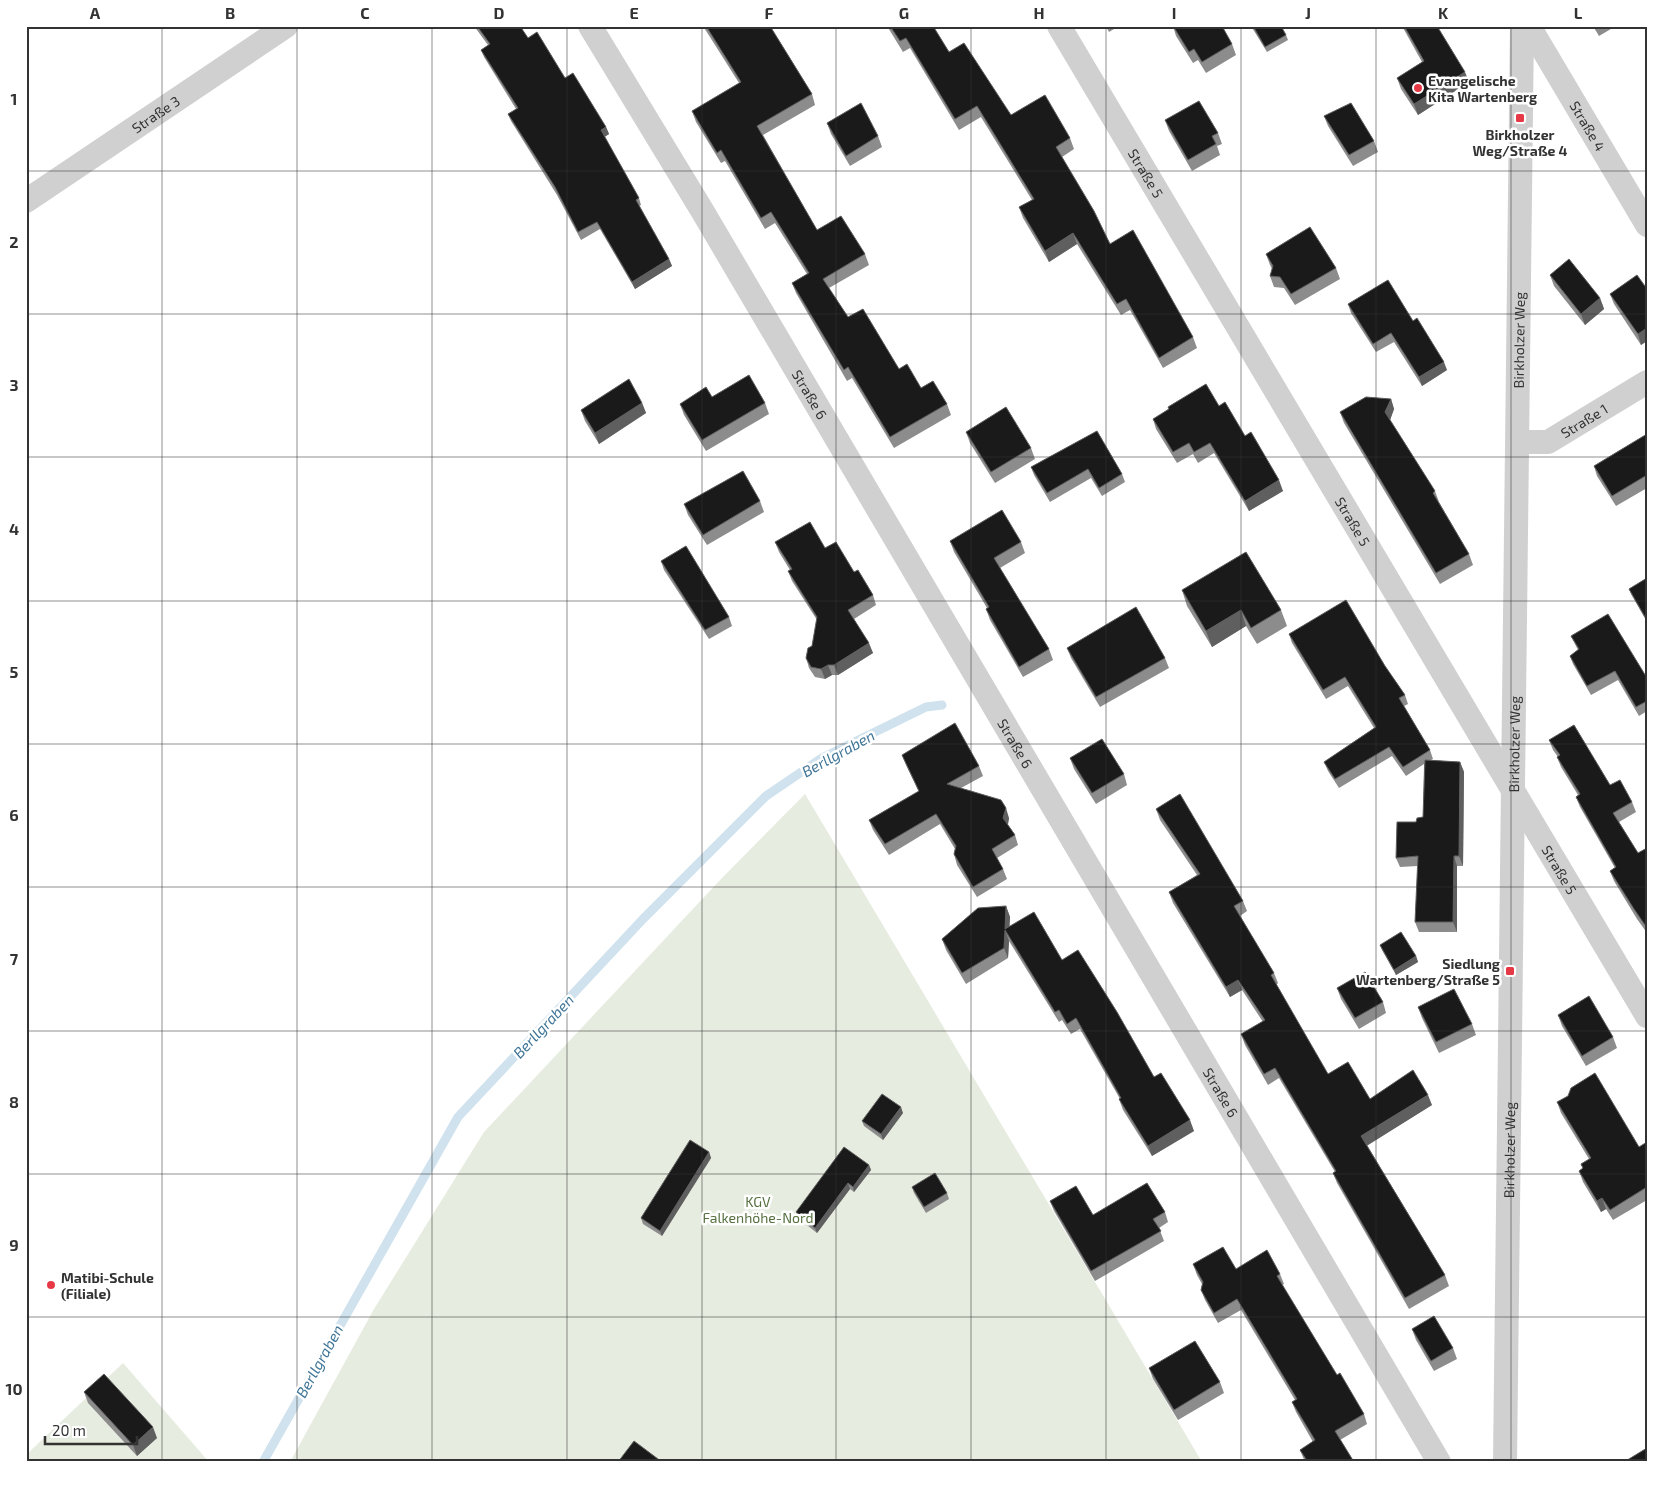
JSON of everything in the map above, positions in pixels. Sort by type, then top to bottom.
[{"type":"street","name":"Straße 3","points":[[26,201],[286,26]]},
{"type":"street","name":"Straße 6","points":[[590,26],[703,212],[1439,1462]]},
{"type":"street","name":"Straße 5","points":[[1059,26],[1647,1016]]},
{"type":"street","name":"Birkholzer Weg","points":[[1505,1462],[1522,26]]},
{"type":"street","name":"Straße 4","points":[[1528,26],[1647,225]]},
{"type":"street","name":"Straße 1","points":[[1518,442],[1548,442],[1647,382]]},
{"type":"green space","name":"KGV Falkenhöhe-Nord","points":[[805,794],[1202,1462],[290,1462],[374,1309],[484,1132],[721,879]]},
{"type":"green space","points":[[123,1363],[209,1462],[26,1462],[26,1455]]},
{"type":"building","points":[[477,26],[520,26],[528,38],[537,32],[565,78],[573,73],[606,127],[601,130],[639,198],[636,200],[669,259],[632,282],[597,222],[578,232],[555,187],[508,114],[518,108],[481,50],[490,44]]},
{"type":"building","points":[[706,26],[770,26],[812,94],[757,126],[817,230],[841,216],[865,254],[823,279],[848,317],[863,309],[899,369],[907,364],[921,388],[933,381],[947,404],[890,437],[848,367],[844,370],[792,283],[809,273],[771,212],[761,218],[721,150],[717,153],[692,111],[741,82]]},
{"type":"building","points":[[890,26],[933,26],[949,52],[964,43],[1011,115],[1045,95],[1070,138],[1056,147],[1094,211],[1110,244],[1133,230],[1193,337],[1159,358],[1126,299],[1117,304],[1073,233],[1045,251],[1019,207],[1034,199],[977,106],[955,119],[906,38],[900,41]]},
{"type":"building","points":[[1173,26],[1222,26],[1232,44],[1202,62],[1194,49],[1189,52]]},
{"type":"building","points":[[1253,26],[1281,26],[1286,35],[1265,47]]},
{"type":"building","points":[[1404,26],[1437,26],[1465,72],[1414,104],[1397,78],[1424,61]]},
{"type":"building","points":[[1199,101],[1218,133],[1212,136],[1216,144],[1188,160],[1165,120]]},
{"type":"building","points":[[861,103],[878,136],[846,156],[827,123]]},
{"type":"building","points":[[1351,103],[1374,141],[1349,155],[1324,116]]},
{"type":"building","points":[[1310,227],[1336,268],[1291,294],[1280,277],[1270,276],[1273,266],[1266,254]]},
{"type":"building","points":[[1569,259],[1600,298],[1581,314],[1550,275]]},
{"type":"building","points":[[1637,275],[1647,289],[1647,328],[1638,334],[1610,294]]},
{"type":"building","points":[[1388,280],[1413,321],[1417,318],[1444,362],[1419,377],[1391,333],[1373,344],[1348,304]]},
{"type":"building","points":[[749,375],[765,403],[702,440],[680,404],[706,387],[712,397]]},
{"type":"building","points":[[629,379],[642,403],[595,433],[581,410]]},
{"type":"building","points":[[1206,384],[1219,406],[1225,402],[1245,436],[1251,432],[1279,480],[1245,501],[1210,443],[1194,452],[1189,443],[1173,452],[1153,419],[1169,409],[1168,407]]},
{"type":"building","points":[[1366,397],[1391,399],[1385,412],[1435,491],[1433,493],[1469,554],[1436,573],[1340,412]]},
{"type":"building","points":[[1006,407],[1031,448],[991,472],[966,432]]},
{"type":"building","points":[[1097,431],[1122,474],[1099,488],[1088,469],[1047,493],[1031,467]]},
{"type":"building","points":[[1647,434],[1647,475],[1612,496],[1594,466]]},
{"type":"building","points":[[743,471],[760,501],[703,535],[684,504]]},
{"type":"building","points":[[1002,510],[1021,542],[994,558],[1049,649],[1019,667],[986,609],[989,607],[950,541]]},
{"type":"building","points":[[810,522],[825,548],[836,542],[854,572],[858,570],[873,595],[848,610],[869,643],[834,665],[828,665],[821,669],[811,667],[806,658],[808,648],[812,646],[817,617],[788,571],[792,569],[775,542]]},
{"type":"building","points":[[686,546],[729,617],[705,630],[661,561]]},
{"type":"building","points":[[1246,552],[1281,610],[1251,628],[1241,610],[1206,631],[1182,590]]},
{"type":"building","points":[[1647,578],[1647,616],[1645,617],[1629,589]]},
{"type":"building","points":[[1346,600],[1385,666],[1405,695],[1399,698],[1430,750],[1403,767],[1389,747],[1335,779],[1324,762],[1376,727],[1345,677],[1323,690],[1289,634]]},
{"type":"building","points":[[1136,607],[1165,658],[1096,697],[1067,648]]},
{"type":"building","points":[[1608,614],[1647,678],[1647,701],[1636,707],[1615,671],[1587,686],[1570,656],[1579,649],[1571,636]]},
{"type":"building","points":[[955,723],[979,766],[947,784],[1001,800],[1006,808],[1003,818],[1015,835],[992,849],[1003,869],[973,887],[954,854],[956,846],[936,814],[885,844],[869,820],[919,791],[902,755]]},
{"type":"building","points":[[1574,725],[1610,785],[1620,780],[1632,802],[1613,813],[1638,853],[1647,848],[1647,928],[1610,871],[1616,867],[1576,797],[1580,794],[1557,757],[1560,755],[1549,740]]},
{"type":"building","points":[[1102,739],[1124,774],[1092,793],[1070,758]]},
{"type":"building","points":[[1425,760],[1460,762],[1459,856],[1454,856],[1453,922],[1415,922],[1418,856],[1396,858],[1397,822],[1416,822],[1417,818],[1423,817]]},
{"type":"building","points":[[1180,794],[1243,901],[1234,906],[1274,973],[1271,975],[1328,1074],[1348,1062],[1370,1099],[1413,1070],[1428,1095],[1361,1136],[1445,1275],[1405,1298],[1333,1173],[1336,1171],[1275,1068],[1264,1074],[1241,1034],[1265,1020],[1238,980],[1226,987],[1169,892],[1200,874],[1156,809]]},
{"type":"building","points":[[1006,906],[1005,929],[1034,912],[1062,960],[1078,950],[1117,1012],[1154,1077],[1161,1073],[1190,1120],[1148,1146],[1119,1099],[1121,1098],[1076,1018],[1067,1024],[1059,1010],[1055,1012],[1005,930],[1004,948],[962,973],[942,939],[978,908]]},
{"type":"building","points":[[1401,932],[1416,956],[1394,970],[1380,945]]},
{"type":"building","points":[[1365,972],[1383,1002],[1355,1018],[1337,988]]},
{"type":"building","points":[[1454,989],[1472,1024],[1436,1042],[1418,1007]]},
{"type":"building","points":[[1589,996],[1613,1037],[1582,1056],[1558,1015]]},
{"type":"building","points":[[1595,1073],[1639,1147],[1647,1142],[1647,1187],[1610,1210],[1602,1198],[1597,1201],[1579,1171],[1583,1168],[1581,1164],[1591,1158],[1557,1102],[1568,1096],[1571,1088]]},
{"type":"building","points":[[882,1094],[901,1107],[881,1134],[862,1121]]},
{"type":"building","points":[[690,1140],[709,1152],[660,1231],[641,1218]]},
{"type":"building","points":[[844,1147],[869,1165],[853,1187],[848,1183],[815,1228],[796,1212]]},
{"type":"building","points":[[935,1173],[947,1193],[924,1207],[912,1187]]},
{"type":"building","points":[[1147,1183],[1165,1212],[1153,1219],[1161,1231],[1091,1271],[1050,1201],[1076,1186],[1093,1215]]},
{"type":"building","points":[[1223,1247],[1236,1269],[1267,1250],[1280,1274],[1277,1276],[1337,1375],[1340,1373],[1364,1414],[1335,1431],[1354,1462],[1308,1462],[1300,1450],[1315,1440],[1292,1402],[1297,1399],[1237,1299],[1214,1313],[1201,1290],[1203,1282],[1193,1264]]},
{"type":"building","points":[[1434,1316],[1453,1348],[1431,1361],[1412,1329]]},
{"type":"building","points":[[1195,1341],[1220,1382],[1174,1410],[1149,1368]]},
{"type":"building","points":[[104,1374],[153,1427],[133,1445],[84,1392]]},
{"type":"building","points":[[634,1441],[662,1462],[618,1462]]},
{"type":"building","points":[[1647,1448],[1647,1462],[1624,1462]]},
{"type":"waterway","name":"Berllgraben","points":[[263,1462],[458,1117],[643,919],[766,796],[822,758],[926,707],[942,705]]},
{"type":"place","name":"Evangelische Kita Wartenberg","points":[[1418,88]]},
{"type":"place","name":"Birkholzer Weg/Straße 4","points":[[1520,118]]},
{"type":"place","name":"Siedlung Wartenberg/Straße 5","points":[[1510,971]]},
{"type":"place","name":"Matibi-Schule (Filiale)","points":[[51,1285]]}]
